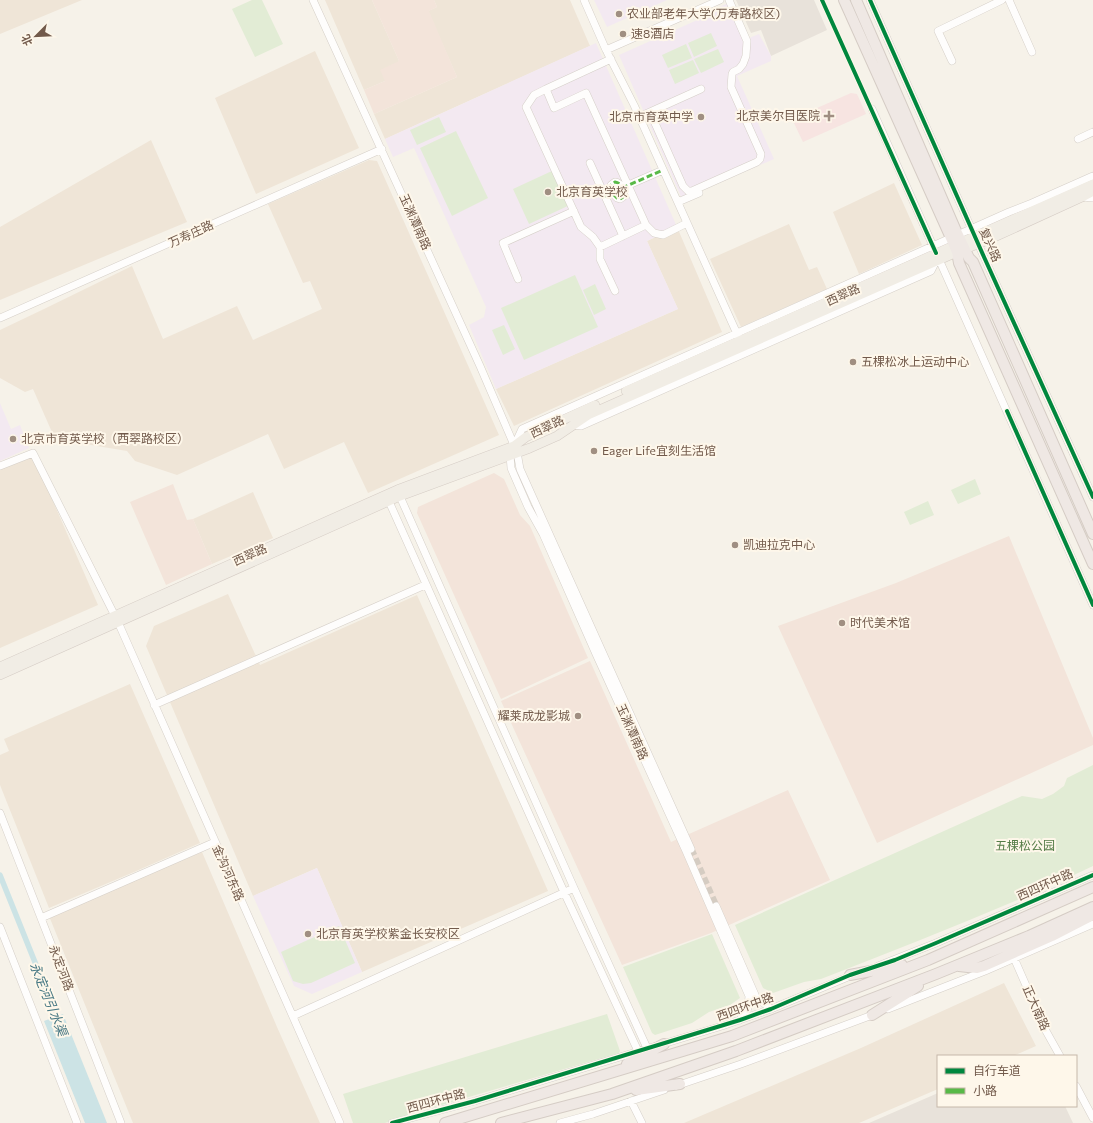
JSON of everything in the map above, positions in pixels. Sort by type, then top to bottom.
[{"type":"highway","name":"复兴路","points":[[844,0],[958,243],[973,262],[1093,534]]},
{"type":"highway","name":"复兴路","points":[[856,0],[958,243],[959,263],[1093,564]]},
{"type":"highway","name":"西四环中路","points":[[445,1123],[732,1036],[928,960],[1093,887]]},
{"type":"highway","points":[[501,1123],[612,1094],[736,1051],[956,966],[1093,907]]},
{"type":"highway","points":[[956,966],[977,968],[984,966],[1052,936],[1093,915]]},
{"type":"highway","points":[[850,975],[928,960]]},
{"type":"highway","points":[[872,1015],[936,974]]},
{"type":"highway","points":[[608,1074],[664,1044]]},
{"type":"highway","points":[[612,1094],[680,1084]]},
{"type":"main road","name":"西翠路","points":[[514,451],[526,437],[583,410],[936,255],[958,243],[1093,184]]},
{"type":"main road","name":"西翠路","points":[[975,236],[990,239],[1082,198],[1093,191]]},
{"type":"main road","name":"西翠路","points":[[0,674],[116,619],[387,498],[514,451],[530,448],[557,436],[588,415],[740,340]]},
{"type":"main road","name":"西翠路","points":[[0,667],[116,619]]},
{"type":"street","name":"玉渊潭南路","points":[[313,0],[480,366],[514,451],[520,470],[691,849]]},
{"type":"street","points":[[584,0],[740,340],[936,255]]},
{"type":"street","points":[[606,50],[720,0]]},
{"type":"street","points":[[650,112],[683,186],[688,191],[692,191],[757,162],[760,159],[760,154],[731,87],[732,74],[743,64],[748,48],[747,41],[729,0]]},
{"type":"street","name":"复兴路","points":[[870,0],[1093,497]]},
{"type":"street","points":[[952,61],[938,31],[1002,0]]},
{"type":"street","points":[[1009,0],[1032,52]]},
{"type":"street","points":[[611,59],[534,95],[526,107],[581,227],[593,237],[600,247],[600,259],[615,291]]},
{"type":"street","points":[[546,89],[554,108],[586,92],[625,187],[646,225],[654,233],[663,235],[687,223]]},
{"type":"street","points":[[639,117],[701,89]]},
{"type":"street","points":[[872,109],[1093,605]]},
{"type":"street","points":[[1078,139],[1093,132]]},
{"type":"street","name":"万寿庄路","points":[[0,318],[382,149]]},
{"type":"street","points":[[590,163],[609,194],[623,236]]},
{"type":"street","points":[[625,187],[663,170]]},
{"type":"street","points":[[958,243],[975,236],[1093,176]]},
{"type":"street","points":[[678,202],[727,180]]},
{"type":"street","points":[[609,194],[616,198],[621,198],[623,197],[625,187]]},
{"type":"street","points":[[1082,198],[1093,198]]},
{"type":"street","points":[[518,279],[503,243],[574,211]]},
{"type":"street","points":[[600,247],[646,225]]},
{"type":"street","points":[[573,425],[581,426],[931,271],[936,255]]},
{"type":"street","name":"玉渊潭南路","points":[[514,451],[511,468],[519,487],[543,534],[686,851],[749,996],[748,1008],[740,1020]]},
{"type":"street","name":"金沟河东路","points":[[0,466],[33,453],[116,619],[340,1123]]},
{"type":"street","points":[[399,493],[574,888],[647,1048]]},
{"type":"street","points":[[387,498],[564,892],[638,1051]]},
{"type":"street","points":[[154,705],[425,585]]},
{"type":"street","name":"永定河路","points":[[0,813],[122,1123]]},
{"type":"street","points":[[41,918],[215,842]]},
{"type":"street","name":"西四环中路","points":[[392,1123],[475,1101],[664,1044],[771,1009],[850,975],[895,960],[936,943],[1093,874]]},
{"type":"street","points":[[293,1016],[574,888]]},
{"type":"street","points":[[716,906],[756,996],[771,1009]]},
{"type":"street","points":[[560,1123],[593,1114],[741,1064],[945,987],[1093,924]]},
{"type":"street","points":[[0,927],[77,1123]]},
{"type":"street","name":"正大南路","points":[[1014,958],[1046,1031],[1059,1055]]},
{"type":"street","points":[[1077,1088],[1093,1118]]},
{"type":"street","points":[[631,1101],[642,1123]]},
{"type":"shaded area","points":[[0,0],[82,0],[0,34]]},
{"type":"shaded area","points":[[325,0],[372,0],[399,61],[385,81],[364,90]]},
{"type":"shaded area","points":[[372,0],[434,0],[437,7],[429,11],[457,77],[374,114],[364,90],[385,81],[380,70],[399,61]]},
{"type":"shaded area","points":[[434,0],[570,0],[590,46],[385,139],[374,114],[457,77],[428,11],[437,7]]},
{"type":"shaded area","name":"农业部老年大学(万寿路校区)","points":[[594,0],[667,0],[607,27]]},
{"type":"shaded area","points":[[736,0],[814,0],[827,30],[771,56],[761,30],[751,33]]},
{"type":"shaded area","name":"北京市育英中学","points":[[733,1],[749,38],[759,34],[771,56],[771,61],[737,76],[774,159],[682,199],[619,55],[704,17],[703,14]]},
{"type":"shaded area","name":"北京育英学校","points":[[596,43],[677,227],[647,241],[678,309],[496,389],[469,325],[484,317],[486,307],[414,148],[393,157],[385,139]]},
{"type":"shaded area","points":[[315,51],[359,148],[256,194],[215,98]]},
{"type":"shaded area","name":"北京美尔目医院","points":[[851,93],[857,94],[866,114],[803,142],[792,119]]},
{"type":"shaded area","points":[[151,140],[187,222],[0,300],[0,227]]},
{"type":"shaded area","points":[[369,160],[377,161],[499,435],[368,493],[344,442],[284,469],[268,434],[177,475],[135,461],[127,451],[55,439],[33,389],[25,392],[0,378],[0,330],[132,266],[163,339],[237,306],[253,340],[322,309],[310,281],[303,283],[268,204]]},
{"type":"shaded area","points":[[894,183],[922,245],[859,274],[833,212]]},
{"type":"shaded area","points":[[789,224],[809,270],[817,267],[827,289],[741,327],[710,259]]},
{"type":"shaded area","points":[[677,227],[722,332],[514,426],[496,389],[678,309],[647,241]]},
{"type":"shaded area","name":"北京市育英学校（西翠路校区）","points":[[0,403],[11,429],[20,425],[29,448],[0,461]]},
{"type":"shaded area","points":[[33,455],[98,605],[0,648],[0,469]]},
{"type":"shaded area","points":[[494,473],[504,479],[520,515],[530,526],[588,658],[501,699],[417,513],[418,507]]},
{"type":"shaded area","points":[[173,484],[187,520],[193,519],[212,564],[166,585],[130,502]]},
{"type":"shaded area","points":[[253,492],[273,538],[212,564],[193,519]]},
{"type":"shaded area","points":[[1009,536],[1093,738],[1093,745],[877,843],[778,626],[896,583]]},
{"type":"shaded area","points":[[228,594],[260,665],[417,595],[548,891],[362,972],[317,868],[253,896],[146,646],[154,626]]},
{"type":"shaded area","points":[[590,661],[671,842],[788,790],[830,880],[711,933],[622,965],[501,701]]},
{"type":"shaded area","points":[[130,684],[200,843],[49,908],[0,785],[0,755],[9,751],[4,739]]},
{"type":"shaded area","points":[[202,852],[320,1123],[133,1123],[49,916]]},
{"type":"shaded area","name":"北京育英学校紫金长安校区","points":[[317,868],[362,972],[312,994],[294,986],[253,896]]},
{"type":"shaded area","points":[[1004,983],[1036,1046],[1015,1055],[937,1055],[937,1089],[859,1123],[684,1123],[861,1048]]},
{"type":"shaded area","points":[[937,1093],[937,1107],[1065,1107],[1073,1123],[869,1123]]},
{"type":"green space","points":[[252,0],[262,0],[283,44],[255,57],[232,9]]},
{"type":"green space","points":[[711,33],[717,46],[694,57],[688,43]]},
{"type":"green space","points":[[686,44],[692,58],[668,68],[662,55]]},
{"type":"green space","points":[[718,49],[724,62],[701,73],[694,59]]},
{"type":"green space","points":[[693,60],[699,73],[675,84],[669,70]]},
{"type":"green space","points":[[439,117],[446,132],[417,145],[410,130]]},
{"type":"green space","points":[[456,131],[488,198],[452,216],[420,148]]},
{"type":"green space","points":[[554,170],[570,205],[529,224],[513,189]]},
{"type":"green space","points":[[575,275],[598,327],[524,360],[501,308]]},
{"type":"green space","points":[[595,284],[606,309],[594,315],[583,290]]},
{"type":"green space","points":[[504,325],[515,349],[503,355],[492,330]]},
{"type":"green space","points":[[975,479],[981,494],[958,504],[951,490]]},
{"type":"green space","points":[[928,501],[934,515],[910,525],[904,512]]},
{"type":"green space","name":"五棵松公园","points":[[1093,765],[1093,866],[992,911],[821,979],[804,982],[773,993],[763,988],[735,925],[1022,796],[1042,799],[1053,794],[1064,786],[1067,778]]},
{"type":"green space","points":[[339,926],[355,963],[311,983],[303,984],[293,981],[281,952]]},
{"type":"green space","points":[[712,934],[740,998],[730,1005],[709,1012],[692,1023],[655,1035],[652,1033],[623,967]]},
{"type":"green space","points":[[607,1014],[620,1051],[619,1053],[385,1123],[353,1123],[343,1094]]},
{"type":"water","points":[[63,1014],[107,1123],[85,1123],[44,1021]]},
{"type":"waterway","name":"永定河引水渠","points":[[0,875],[59,1022]]},
{"type":"tunnel","points":[[691,849],[716,906]]},
{"type":"marked path","points":[[622,188],[663,170]]},
{"type":"marked path","points":[[605,196],[612,193],[620,199],[624,195],[621,186],[615,182],[611,185],[612,193]]},
{"type":"cycle path","points":[[822,0],[936,253]]},
{"type":"cycle path","points":[[870,0],[1093,497]]},
{"type":"cycle path","points":[[1007,411],[1093,605]]},
{"type":"cycle path","points":[[392,1123],[475,1101],[740,1020],[771,1009],[850,975],[895,960],[1093,875]]},
{"type":"place","name":"农业部老年大学(万寿路校区)","points":[[619,14]]},
{"type":"place","name":"速8酒店","points":[[623,34]]},
{"type":"place","name":"北京美尔目医院","points":[[829,116]]},
{"type":"place","name":"北京市育英中学","points":[[701,117]]},
{"type":"place","name":"北京育英学校","points":[[548,192]]},
{"type":"place","name":"五棵松冰上运动中心","points":[[853,362]]},
{"type":"place","name":"北京市育英学校（西翠路校区）","points":[[13,439]]},
{"type":"place","name":"Eager Life宜刻生活馆","points":[[594,451]]},
{"type":"place","name":"凯迪拉克中心","points":[[735,545]]},
{"type":"place","name":"时代美术馆","points":[[842,623]]},
{"type":"place","name":"耀莱成龙影城","points":[[578,716]]},
{"type":"place","name":"北京育英学校紫金长安校区","points":[[308,934]]}]
